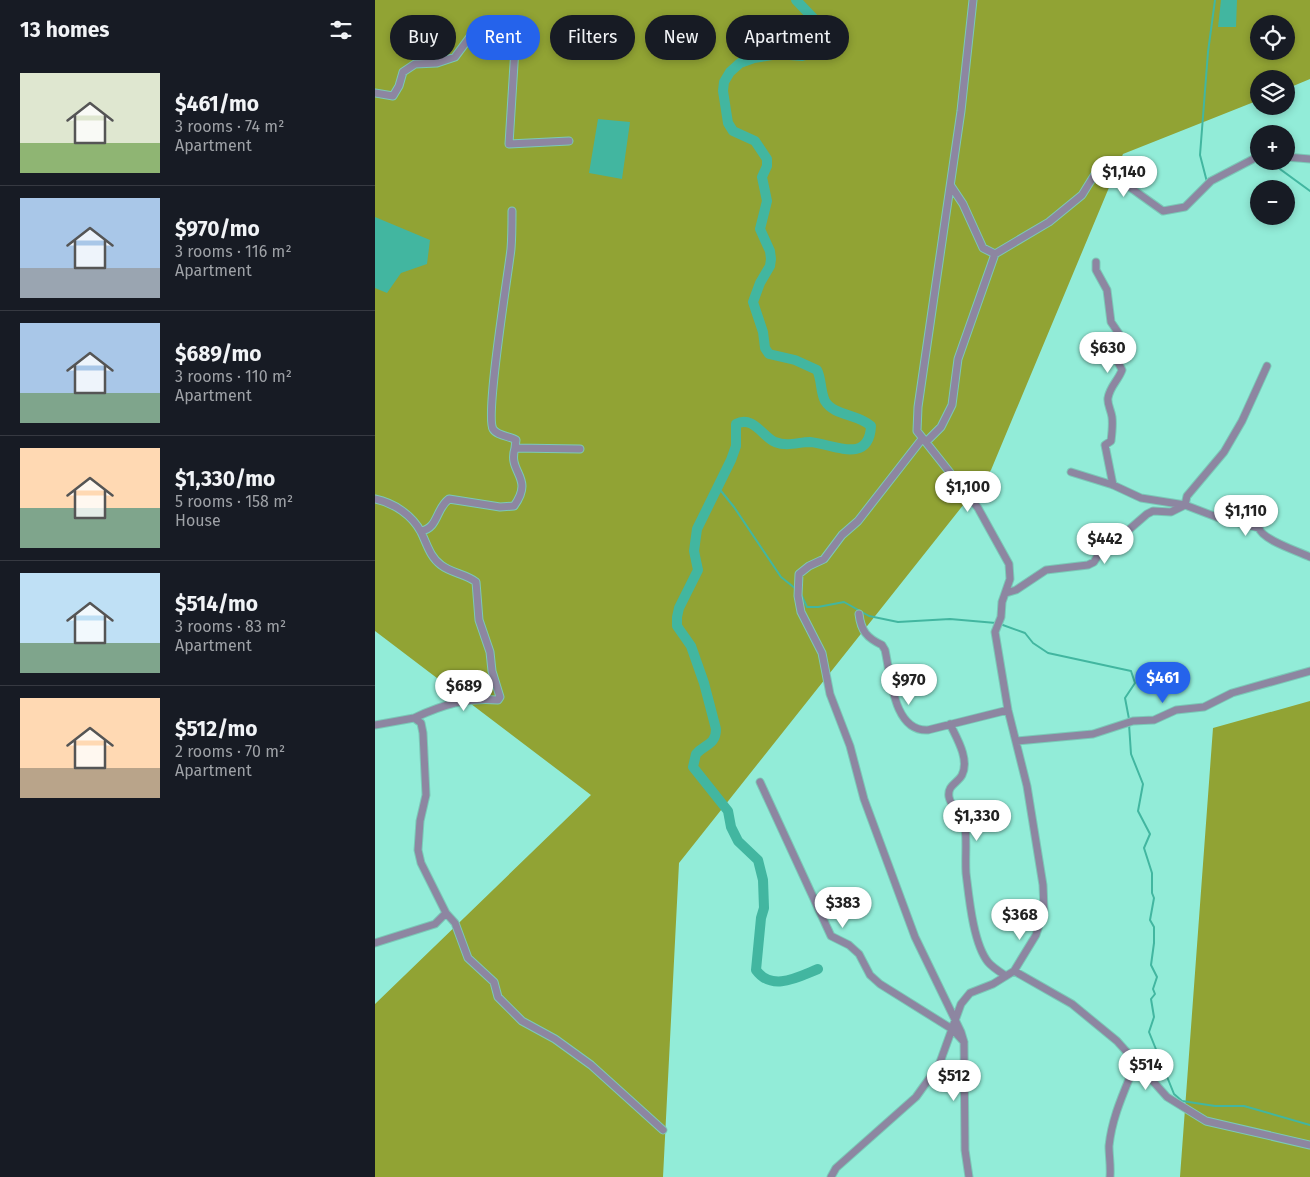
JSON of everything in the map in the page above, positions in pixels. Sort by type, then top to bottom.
[{"type":"street","points":[[831,1177],[836,1168],[916,1098],[939,1065],[961,1004],[970,993],[993,984],[1014,971],[1036,935],[1044,910],[1044,897],[1027,786],[1008,710],[995,632],[1001,617],[1002,602],[1010,579],[1009,564],[978,508],[917,431],[918,407],[951,186],[973,0]]},
{"type":"street","points":[[375,92],[393,96],[403,72],[415,64],[437,63],[455,57],[481,22],[505,20],[515,48],[509,144],[569,141]]},
{"type":"street","points":[[1295,158],[1310,159]]},
{"type":"street","points":[[969,1177],[965,1150],[964,1042],[915,937],[864,799],[850,746],[830,694],[822,654],[801,612],[798,596],[799,574],[809,566],[824,559],[842,535],[858,521],[924,441],[941,426],[952,404],[958,359],[995,254],[1049,222],[1081,195],[1100,166],[1163,211],[1185,207],[1211,182],[1250,161]]},
{"type":"street","points":[[951,186],[963,204],[983,248],[995,254]]},
{"type":"street","points":[[421,531],[427,530],[432,525],[443,503],[449,499],[500,508],[514,506],[523,490],[523,484],[514,462],[517,440],[497,433],[493,430],[491,422],[493,381],[511,247],[512,211]]},
{"type":"street","points":[[1096,262],[1096,270],[1107,290],[1111,322],[1124,341],[1122,355],[1118,362],[1122,370],[1119,379],[1111,387],[1107,400],[1112,416],[1112,432],[1111,441],[1105,445],[1113,485]]},
{"type":"street","points":[[1185,505],[1187,496],[1229,444],[1242,421],[1267,366]]},
{"type":"street","points":[[515,448],[580,449]]},
{"type":"street","points":[[1071,472],[1113,485],[1141,498],[1185,505],[1219,518],[1259,528],[1260,533],[1267,539],[1310,557]]},
{"type":"street","points":[[375,498],[385,501],[405,512],[421,531],[432,556],[441,565],[476,582],[479,620],[490,652],[492,671],[500,697],[498,700],[483,698],[445,704],[414,718],[375,725]]},
{"type":"street","points":[[1005,593],[1016,590],[1046,570],[1088,566],[1094,562],[1103,547],[1117,540],[1147,514],[1153,511],[1171,512],[1185,505]]},
{"type":"street","points":[[859,614],[863,631],[874,641],[883,644],[896,702],[905,722],[921,731],[1008,710]]},
{"type":"street","points":[[1017,741],[1093,734],[1133,721],[1154,720],[1181,709],[1204,707],[1232,692],[1310,671]]},
{"type":"street","points":[[414,718],[421,723],[423,733],[426,795],[419,828],[418,850],[421,863],[446,913],[455,923],[468,958],[494,982],[498,997],[522,1021],[555,1039],[591,1065],[663,1130]]},
{"type":"street","points":[[950,724],[962,752],[964,770],[961,777],[951,786],[949,796],[955,811],[965,824],[966,872],[974,922],[981,949],[988,963],[1006,976]]},
{"type":"street","points":[[759,782],[831,936],[849,945],[859,954],[870,974],[880,984],[952,1029],[964,1042]]},
{"type":"street","points":[[375,942],[435,924],[446,913]]},
{"type":"street","points":[[1014,971],[1072,1004],[1117,1041],[1167,1097],[1206,1121],[1310,1145]]},
{"type":"street","points":[[1110,1177],[1112,1163],[1109,1147],[1113,1120],[1136,1062]]},
{"type":"shaded area","points":[[375,0],[1310,0],[1310,79],[1295,85],[1295,70],[1250,70],[1250,104],[1123,154],[991,470],[679,863],[663,1177],[375,1177],[375,1004],[591,795],[375,631]]},
{"type":"shaded area","points":[[1221,0],[1237,0],[1236,27],[1218,27]]},
{"type":"shaded area","points":[[598,119],[630,122],[622,179],[589,173]]},
{"type":"shaded area","points":[[375,217],[430,240],[427,264],[401,273],[387,293],[375,288]]},
{"type":"shaded area","points":[[1310,701],[1310,1177],[1180,1177],[1213,728]]},
{"type":"waterway","points":[[796,0],[818,23],[823,35],[822,45],[816,52],[802,56],[778,54],[754,58],[740,63],[730,72],[724,82],[723,91],[728,123],[733,131],[755,141],[767,159],[767,166],[762,177],[767,201],[760,229],[770,251],[771,259],[770,266],[760,283],[753,302],[763,332],[765,348],[769,354],[795,360],[817,370],[825,401],[834,410],[860,419],[871,426],[869,438],[864,445],[857,449],[839,448],[810,442],[784,444],[775,442],[753,424],[748,422],[736,424],[736,446],[731,460],[697,529],[694,551],[698,570],[679,608],[677,626],[691,646],[704,683],[716,729],[716,734],[712,741],[696,754],[693,767],[728,811],[731,827],[738,841],[758,860],[763,880],[764,908],[761,918],[756,970],[762,977],[770,980],[786,981],[818,969]]},
{"type":"waterway","points":[[1207,182],[1200,155],[1208,52],[1215,0]]},
{"type":"waterway","points":[[1281,170],[1310,191]]},
{"type":"waterway","points":[[717,486],[734,507],[781,577],[796,589]]},
{"type":"waterway","points":[[801,594],[807,607],[844,602],[869,616],[898,622],[950,619],[996,623]]},
{"type":"waterway","points":[[1000,624],[1025,633],[1033,643],[1048,653],[1131,671],[1135,683],[1125,698],[1129,719]]},
{"type":"waterway","points":[[1129,724],[1131,754],[1143,784],[1138,811],[1150,834],[1144,848],[1152,873],[1152,893],[1154,898],[1150,920],[1154,927],[1154,943],[1151,965],[1157,977],[1153,989],[1155,994],[1151,999],[1154,1017],[1149,1032],[1174,1094],[1182,1101],[1215,1106],[1244,1106],[1310,1125]]}]
